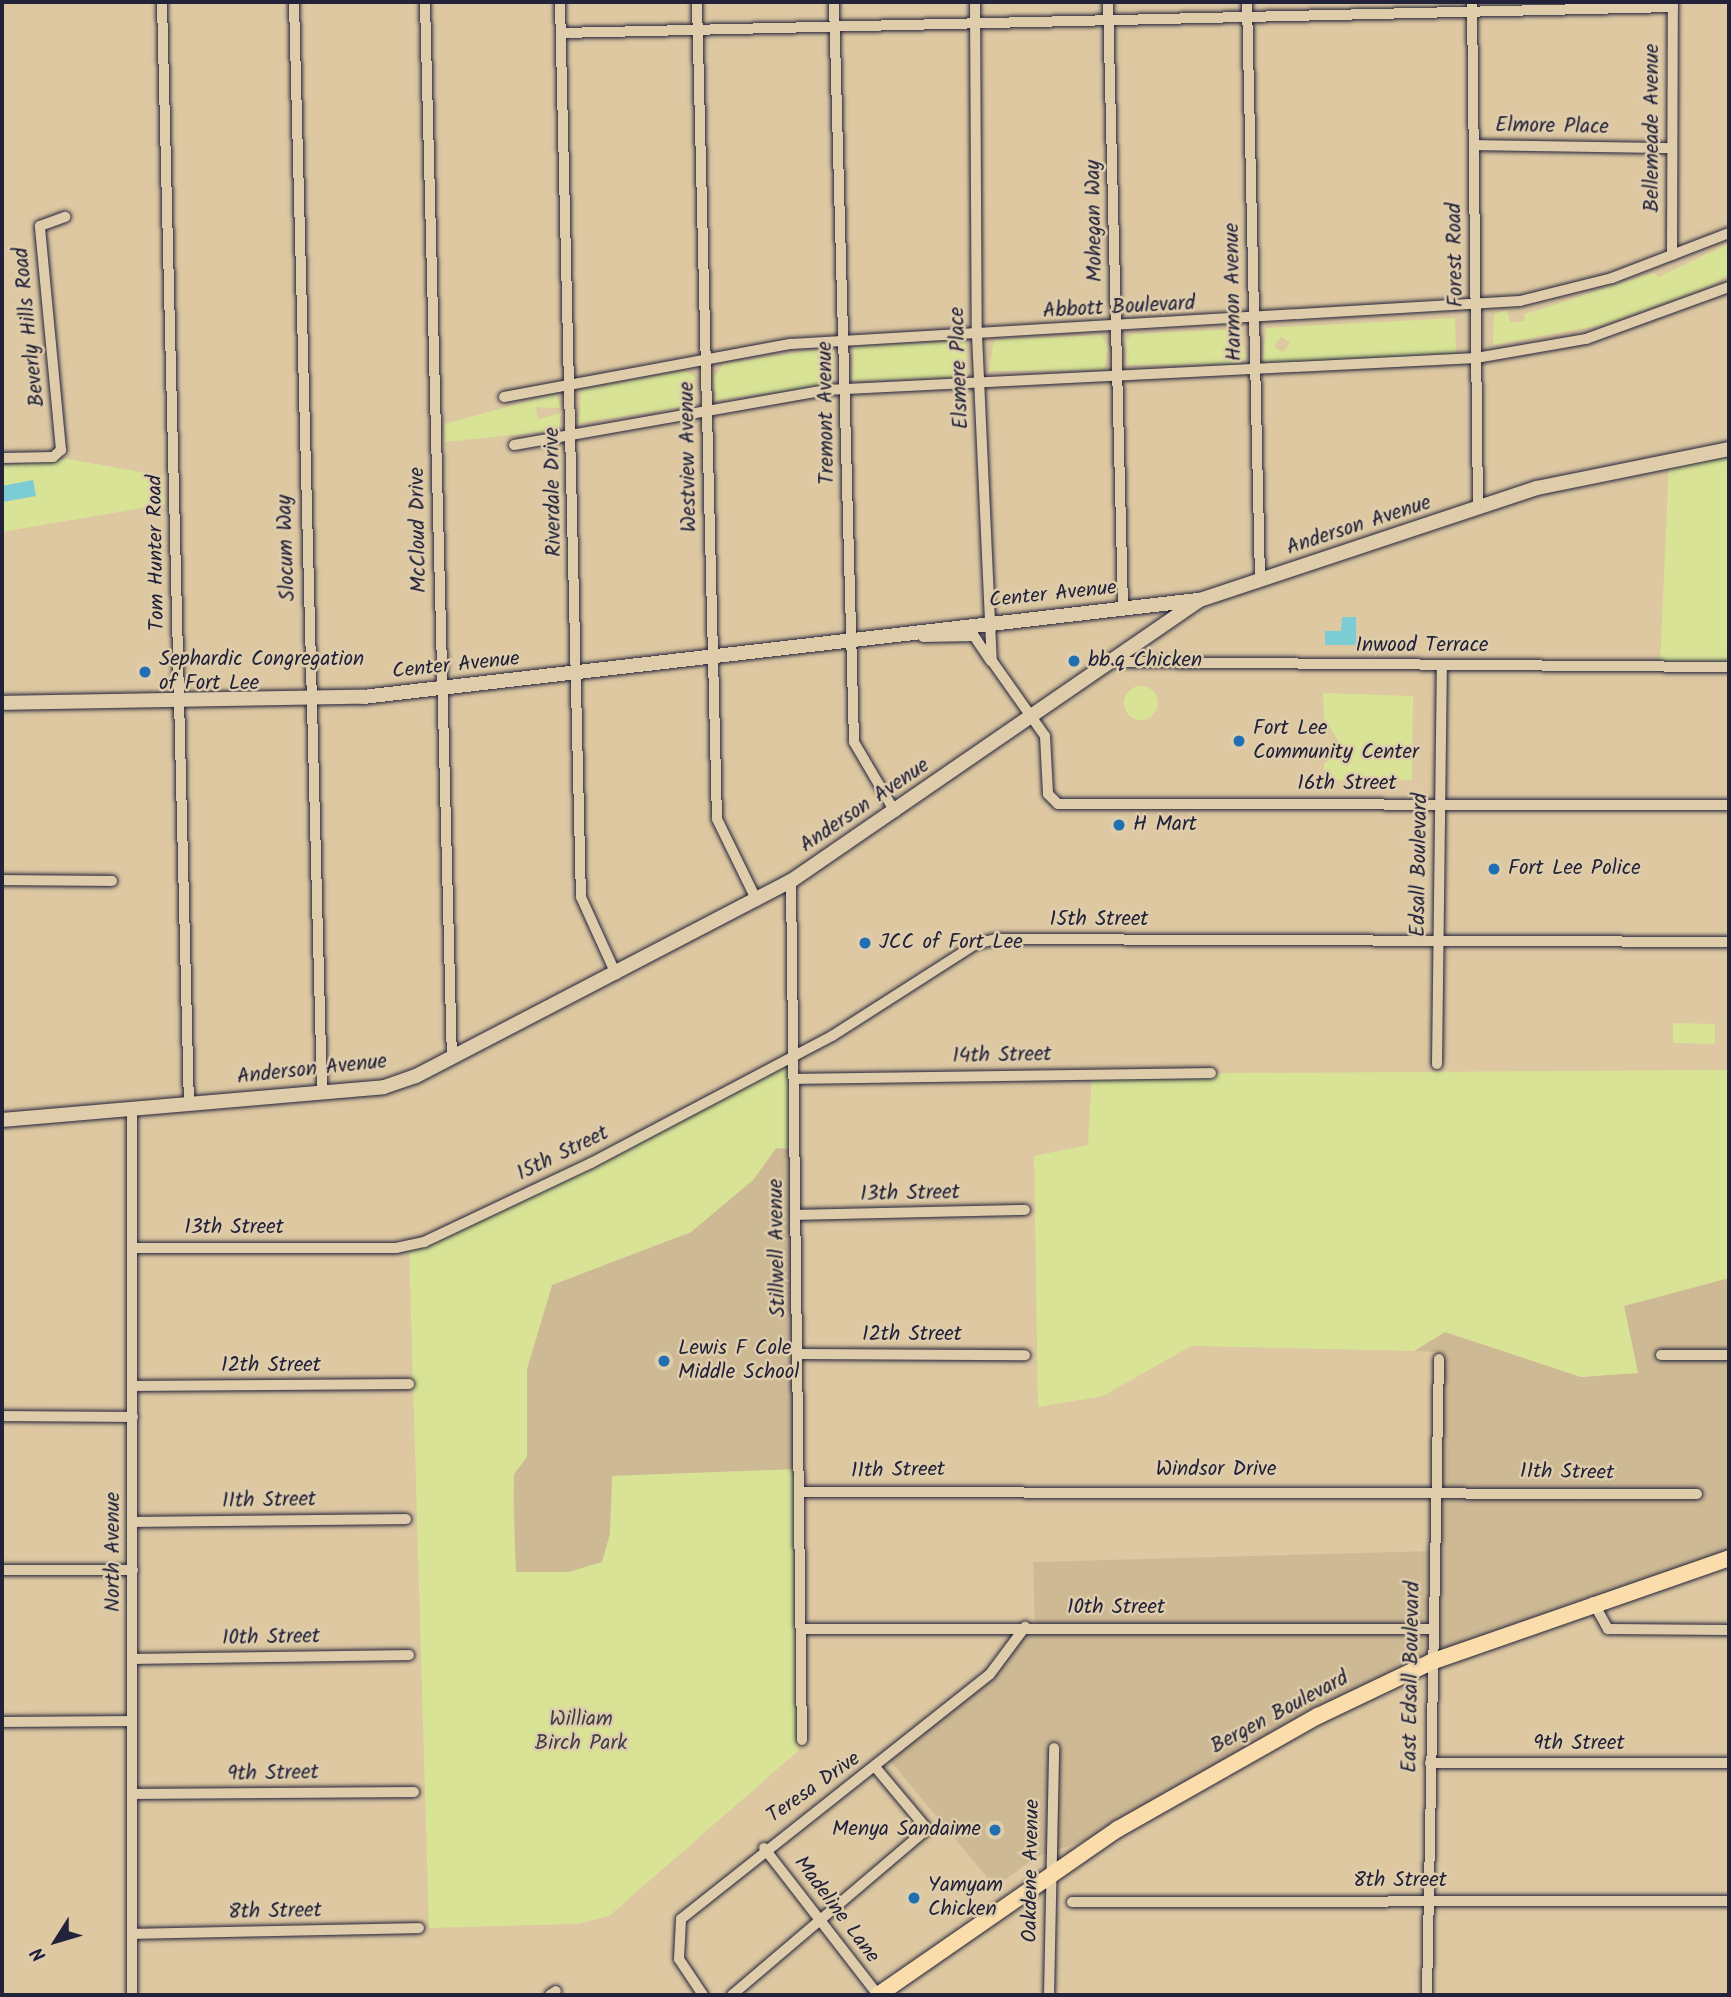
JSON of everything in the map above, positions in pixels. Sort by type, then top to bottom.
[{"type":"main road","name":"Anderson Avenue","points":[[2,1120],[384,1087],[452,1058],[791,881],[1034,718],[1199,600],[1537,488],[1729,449]]},
{"type":"main road","name":"Center Avenue","points":[[2,704],[179,703],[312,698],[442,688],[912,636],[990,622],[1199,600]]},
{"type":"main road","name":"Bergen Boulevard","points":[[885,1994],[1050,1875],[1235,1760],[1431,1662],[1593,1601],[1729,1558]]},
{"type":"street","name":"Tom Hunter Road","points":[[162,2],[189,1104]]},
{"type":"street","name":"Slocum Way","points":[[294,2],[322,1093]]},
{"type":"street","name":"McCloud Drive","points":[[425,2],[452,1058]]},
{"type":"street","name":"Riverdale Drive","points":[[560,2],[573,435],[581,897],[616,974]]},
{"type":"street","name":"Westview Avenue","points":[[697,2],[717,819],[757,901]]},
{"type":"street","name":"Tremont Avenue","points":[[834,2],[845,340],[849,643],[854,742],[895,812]]},
{"type":"street","name":"Elsmere Place","points":[[975,2],[977,335],[992,662]]},
{"type":"street","name":"Mohegan Way","points":[[1108,2],[1123,608]]},
{"type":"street","name":"Harmon Avenue","points":[[1247,2],[1260,581]]},
{"type":"street","points":[[561,33],[1472,6],[1673,4]]},
{"type":"street","name":"Bellemeade Avenue","points":[[1672,255],[1673,4]]},
{"type":"street","name":"Forest Road","points":[[1472,6],[1478,508]]},
{"type":"street","name":"Elmore Place","points":[[1474,145],[1672,148]]},
{"type":"street","name":"Beverly Hills Road","points":[[2,458],[53,457],[61,450],[40,226],[65,217]]},
{"type":"street","name":"Abbott Boulevard","points":[[504,397],[706,357],[845,340],[977,335],[1476,306],[1575,289],[1729,233]]},
{"type":"street","points":[[514,446],[708,409],[846,389],[1476,358],[1586,339],[1729,287]]},
{"type":"street","name":"Center Avenue","points":[[912,636],[974,636],[992,662]]},
{"type":"street","points":[[992,662],[1034,718]]},
{"type":"street","name":"Inwood Terrace","points":[[1114,662],[1729,667]]},
{"type":"street","name":"Edsall Boulevard","points":[[1437,1064],[1442,666]]},
{"type":"street","name":"16th Street","points":[[1034,718],[1045,736],[1048,794],[1058,804],[1729,805]]},
{"type":"street","points":[[2,880],[112,881]]},
{"type":"street","name":"Stillwell Avenue","points":[[791,881],[801,1492],[802,1740]]},
{"type":"street","name":"15th Street","points":[[336,1247],[424,1242],[794,1056],[976,944],[996,939],[1729,942]]},
{"type":"street","name":"14th Street","points":[[794,1079],[1211,1073]]},
{"type":"street","name":"North Avenue","points":[[132,1109],[132,1995]]},
{"type":"street","name":"13th Street","points":[[797,1215],[1025,1210]]},
{"type":"street","name":"13th Street","points":[[132,1248],[336,1247]]},
{"type":"street","name":"12th Street","points":[[799,1354],[1025,1355]]},
{"type":"street","points":[[1661,1354],[1729,1355]]},
{"type":"street","name":"East Edsall Boulevard","points":[[1427,1995],[1431,1629],[1439,1359]]},
{"type":"street","name":"12th Street","points":[[133,1386],[409,1384]]},
{"type":"street","points":[[2,1416],[133,1417]]},
{"type":"street","name":"11th Street","points":[[801,1492],[995,1489]]},
{"type":"street","name":"Windsor Drive","points":[[995,1489],[1437,1490]]},
{"type":"street","name":"11th Street","points":[[1437,1490],[1697,1494]]},
{"type":"street","name":"11th Street","points":[[133,1522],[406,1519]]},
{"type":"street","points":[[2,1570],[133,1570]]},
{"type":"street","points":[[1593,1601],[1608,1629],[1729,1630]]},
{"type":"street","name":"Teresa Drive","points":[[703,1995],[679,1959],[681,1919],[764,1848],[876,1768],[990,1674],[1025,1627]]},
{"type":"street","name":"10th Street","points":[[802,1629],[1431,1629]]},
{"type":"street","name":"10th Street","points":[[133,1659],[409,1655]]},
{"type":"street","points":[[2,1722],[132,1721]]},
{"type":"street","name":"Oakdene Avenue","points":[[1049,1995],[1054,1748]]},
{"type":"street","name":"9th Street","points":[[1430,1763],[1729,1763]]},
{"type":"street","points":[[733,1995],[927,1829],[876,1768]]},
{"type":"street","name":"9th Street","points":[[132,1794],[414,1792]]},
{"type":"street","name":"Madeline Lane","points":[[764,1848],[819,1922],[885,1994]]},
{"type":"street","name":"8th Street","points":[[1072,1902],[1729,1901]]},
{"type":"street","name":"8th Street","points":[[132,1934],[419,1928]]},
{"type":"shaded area","name":"Lewis F Cole Middle School","points":[[777,1148],[795,1149],[801,1469],[613,1476],[610,1534],[602,1562],[569,1572],[515,1572],[514,1474],[527,1457],[527,1369],[552,1285],[691,1232],[753,1180]]},
{"type":"shaded area","points":[[1729,1278],[1729,1558],[1431,1662],[1118,1829],[1036,1857],[995,1887],[883,1752],[987,1671],[1025,1627],[1035,1627],[1033,1562],[1434,1551],[1437,1490],[1594,1501],[1436,1485],[1436,1352],[1414,1351],[1445,1332],[1581,1377],[1638,1372],[1624,1306]]},
{"type":"green space","points":[[1729,243],[1729,275],[1709,286],[1602,325],[1493,345],[1494,314],[1507,310],[1510,323],[1524,321],[1525,314],[1653,273],[1659,277]]},
{"type":"green space","points":[[1455,318],[1456,353],[1267,363],[1263,358],[1266,328]],"holes":[[[1281,336],[1290,343],[1283,352],[1274,347]]]},
{"type":"green space","points":[[1240,329],[1246,357],[1240,364],[1127,365],[1126,340],[1132,334]]},
{"type":"green space","points":[[1100,335],[1108,345],[1104,370],[989,371],[994,340]]},
{"type":"green space","points":[[966,341],[967,377],[852,381],[854,347]]},
{"type":"green space","points":[[828,348],[834,350],[832,384],[716,400],[714,378],[723,364]]},
{"type":"green space","points":[[685,371],[694,376],[695,405],[579,423],[581,390]]},
{"type":"green space","points":[[556,394],[561,408],[536,407],[538,419],[561,413],[559,430],[445,442],[444,424]]},
{"type":"green space","points":[[1729,449],[1729,667],[1660,667],[1669,461]]},
{"type":"green space","points":[[68,459],[163,476],[165,504],[2,532],[2,466]]},
{"type":"green space","points":[[1141,686],[1153,691],[1158,703],[1153,715],[1141,720],[1129,715],[1124,703],[1129,691]]},
{"type":"green space","points":[[1323,693],[1413,696],[1412,780],[1324,780],[1324,764],[1335,755],[1338,740],[1324,718]]},
{"type":"green space","points":[[1673,1023],[1715,1024],[1715,1044],[1673,1043]]},
{"type":"green space","name":"William Birch Park","points":[[794,1056],[795,1149],[776,1148],[753,1180],[691,1232],[552,1285],[527,1369],[527,1457],[514,1474],[513,1502],[516,1572],[569,1572],[602,1562],[610,1534],[612,1476],[801,1469],[798,1751],[609,1916],[577,1924],[429,1928],[409,1246]]},
{"type":"green space","points":[[1729,1070],[1729,1278],[1624,1306],[1638,1373],[1581,1377],[1445,1332],[1414,1351],[1191,1346],[1103,1396],[1038,1407],[1034,1156],[1088,1145],[1092,1074]]},
{"type":"water","points":[[33,480],[36,496],[3,502],[2,486]]},
{"type":"water","points":[[1342,617],[1356,617],[1356,645],[1325,645],[1325,631],[1341,631]]},
{"type":"place","name":"bb.q Chicken","points":[[1074,661]]},
{"type":"place","name":"Sephardic Congregation of Fort Lee","points":[[145,672]]},
{"type":"place","name":"Fort Lee Community Center","points":[[1239,741]]},
{"type":"place","name":"H Mart","points":[[1119,825]]},
{"type":"place","name":"Fort Lee Police","points":[[1494,869]]},
{"type":"place","name":"JCC of Fort Lee","points":[[865,943]]},
{"type":"place","name":"Lewis F Cole Middle School","points":[[664,1361]]},
{"type":"place","name":"Menya Sandaime","points":[[995,1830]]},
{"type":"place","name":"Yamyam Chicken","points":[[914,1898]]}]
